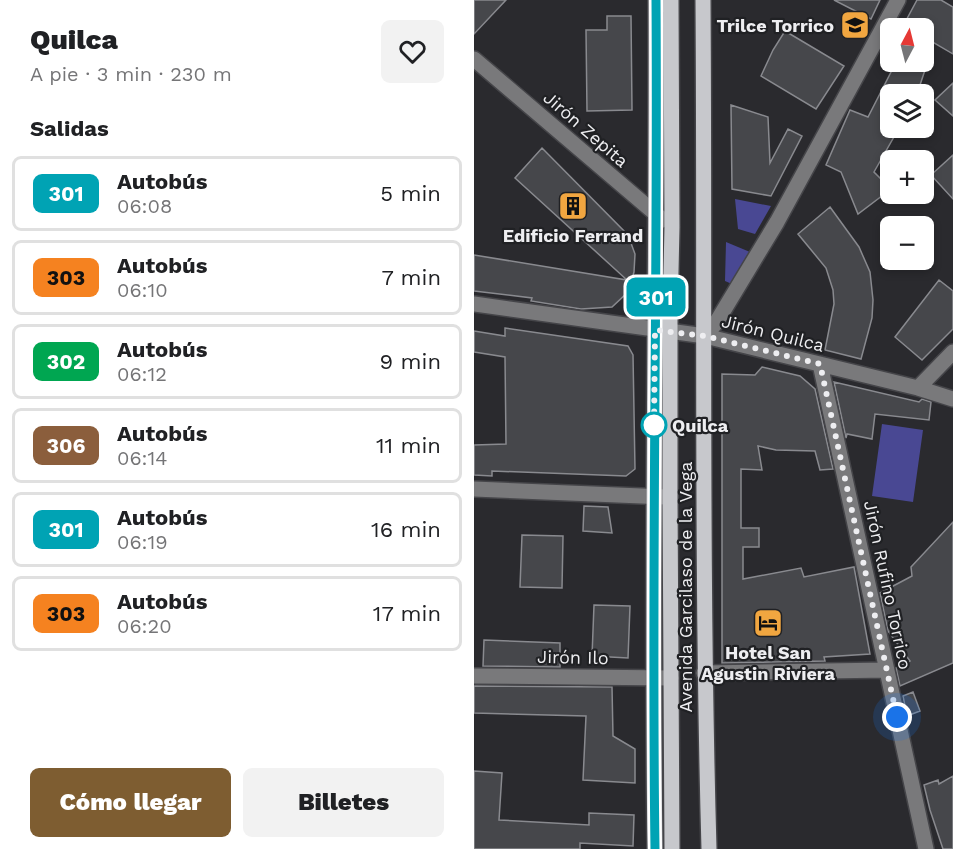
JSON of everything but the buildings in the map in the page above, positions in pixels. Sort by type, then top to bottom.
[{"type":"main road","name":"Avenida Garcilaso de la Vega","points":[[656,0],[657,216],[670,497],[672,849]]},
{"type":"main road","name":"Avenida Garcilaso de la Vega","points":[[655,849],[653,497],[662,330],[672,228],[671,0]]},
{"type":"main road","name":"Avenida Garcilaso de la Vega","points":[[703,0],[704,673],[709,849]]},
{"type":"street","points":[[705,336],[716,323],[777,222],[898,0]]},
{"type":"street","name":"Jirón Zepita","points":[[474,59],[672,228]]},
{"type":"street","name":"Jirón Quilca","points":[[474,304],[705,336],[918,388],[953,399]]},
{"type":"street","points":[[918,388],[953,352]]},
{"type":"street","name":"Jirón Rufino Torrico","points":[[820,364],[926,849]]},
{"type":"street","points":[[474,489],[670,497]]},
{"type":"street","points":[[704,673],[887,670]]},
{"type":"street","name":"Jirón Ilo","points":[[474,676],[671,678]]},
{"type":"shaded area","points":[[735,199],[771,206],[755,234],[738,229]]},
{"type":"shaded area","points":[[726,242],[750,252],[732,284],[725,281]]},
{"type":"shaded area","points":[[882,424],[923,430],[913,502],[872,496]]},
{"type":"bus line","name":"301","points":[[655,849],[653,497],[657,216],[656,0]]},
{"type":"place","name":"Trilce Torrico","points":[[855,25]]},
{"type":"place","name":"Edificio Ferrand","points":[[573,206]]},
{"type":"place","name":"Quilca","points":[[654,425]]},
{"type":"place","name":"Hotel San Agustin Riviera","points":[[768,623]]},
{"type":"route","points":[[654,425],[654,429],[655,330],[705,336],[820,364],[897,717]]}]
